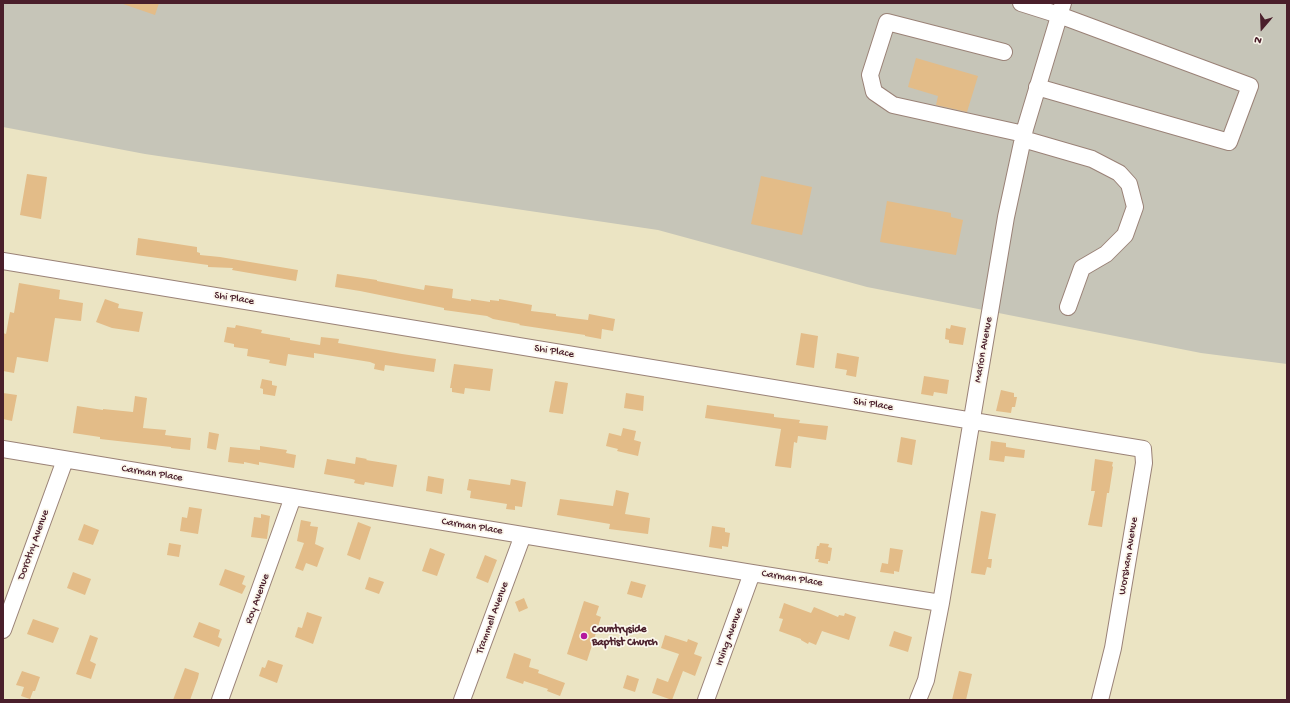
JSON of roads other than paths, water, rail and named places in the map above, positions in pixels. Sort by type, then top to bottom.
[{"type":"street","points":[[1021,3],[1061,9],[1250,86],[1229,142],[1037,87]]},
{"type":"street","name":"Marion Avenue","points":[[918,700],[926,680],[941,603],[1006,217],[1023,136],[1061,9]]},
{"type":"street","points":[[1004,52],[887,22],[870,75],[874,92],[893,105],[1023,136],[1092,159],[1119,173],[1129,184],[1135,207],[1125,235],[1106,254],[1082,268],[1068,307]]},
{"type":"street","name":"Shi Place","points":[[3,261],[1105,442]]},
{"type":"street","name":"Worsham Avenue","points":[[1100,700],[1113,648],[1144,463],[1143,449],[1105,442]]},
{"type":"street","name":"Carman Place","points":[[3,449],[941,603]]},
{"type":"street","name":"Dorothy Avenue","points":[[3,630],[65,460]]},
{"type":"street","name":"Roy Avenue","points":[[220,700],[293,497]]},
{"type":"street","name":"Trammell Avenue","points":[[462,700],[523,535]]},
{"type":"street","name":"Irving Avenue","points":[[706,700],[752,573]]},
{"type":"place","name":"Countryside Baptist Church","points":[[584,636]]}]
